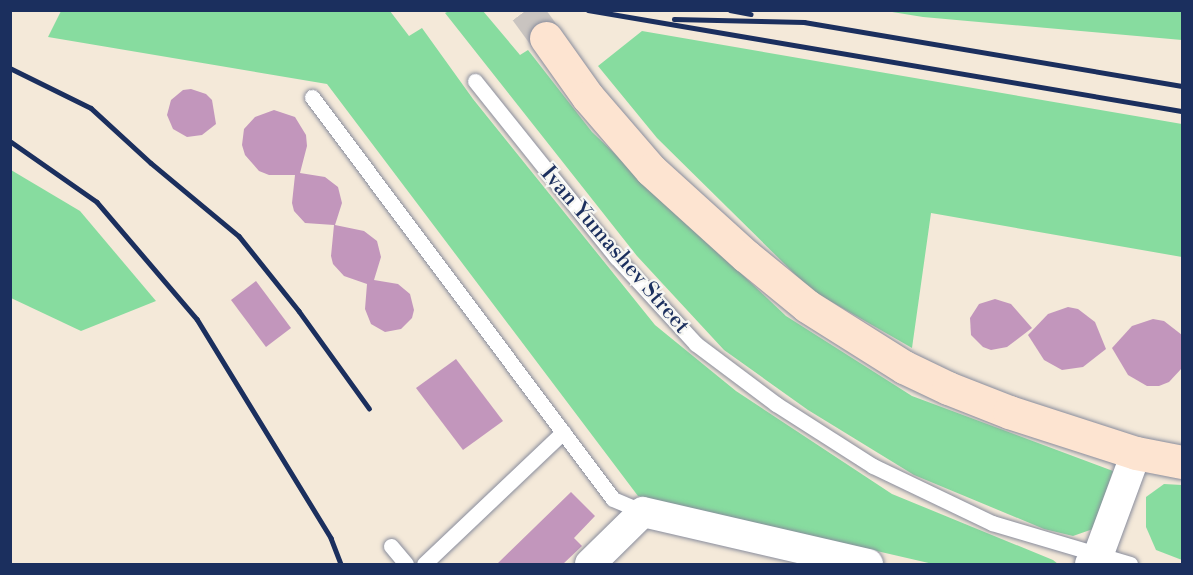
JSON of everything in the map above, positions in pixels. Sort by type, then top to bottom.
[{"type":"street","points":[[546,38],[588,98],[651,170],[710,225],[807,306],[904,368],[948,388],[1009,412],[1136,453],[1182,462]]},
{"type":"street","points":[[1094,560],[1136,453]]},
{"type":"street","points":[[590,564],[643,512],[868,564]]},
{"type":"lane","name":"Ivan Yumashev Street","points":[[475,81],[616,258],[696,344],[776,404],[873,466],[992,523],[1094,560],[1130,564]]},
{"type":"lane","points":[[312,97],[613,499],[643,512]]},
{"type":"lane","points":[[424,564],[563,432]]},
{"type":"lane","points":[[391,546],[406,564]]},
{"type":"green space","points":[[61,11],[390,11],[409,36],[422,28],[473,99],[655,325],[736,391],[892,494],[1058,564],[933,564],[638,496],[327,84],[48,37]]},
{"type":"green space","points":[[483,11],[520,55],[528,50],[592,132],[786,316],[912,396],[1113,471],[1093,529],[1073,536],[1044,529],[914,475],[808,410],[724,350],[637,256],[445,13]]},
{"type":"green space","points":[[886,11],[1182,11],[1182,40],[923,17]]},
{"type":"green space","points":[[642,31],[1182,124],[1182,257],[931,213],[912,348],[811,290],[657,138],[598,66]]},
{"type":"green space","points":[[11,170],[80,211],[156,301],[81,331],[11,298]]},
{"type":"green space","points":[[1164,484],[1182,485],[1182,560],[1156,550],[1146,527],[1146,497]]},
{"type":"building","points":[[191,89],[206,94],[212,100],[216,124],[202,135],[187,137],[173,129],[167,115],[171,100],[183,90]]},
{"type":"building","points":[[274,110],[295,117],[306,135],[307,146],[300,173],[325,177],[338,187],[342,203],[335,225],[364,231],[377,241],[381,257],[374,280],[398,284],[410,294],[414,310],[412,318],[401,329],[385,332],[371,324],[365,309],[367,284],[344,276],[333,264],[331,256],[334,225],[305,223],[294,211],[292,203],[295,175],[269,175],[259,171],[245,155],[242,145],[244,129],[255,117]]},
{"type":"building","points":[[256,281],[291,328],[266,347],[231,300]]},
{"type":"building","points":[[995,299],[1011,304],[1032,328],[1007,347],[991,350],[983,347],[971,335],[970,318],[979,304]]},
{"type":"building","points":[[1068,307],[1078,309],[1095,322],[1106,349],[1083,367],[1062,370],[1044,360],[1028,335],[1048,314]]},
{"type":"building","points":[[1153,319],[1164,321],[1182,335],[1182,368],[1169,382],[1159,386],[1147,386],[1128,375],[1112,348],[1132,326]]},
{"type":"building","points":[[456,359],[503,421],[463,450],[416,388]]},
{"type":"building","points":[[571,492],[595,516],[574,538],[582,546],[563,564],[497,564]]},
{"type":"tunnel","points":[[526,10],[546,38]]},
{"type":"railway","points":[[588,10],[1182,111]]},
{"type":"railway","points":[[730,10],[751,14]]},
{"type":"railway","points":[[674,19],[804,22],[1182,86]]},
{"type":"railway","points":[[10,68],[91,108],[151,163],[239,236],[299,311],[369,408]]},
{"type":"railway","points":[[10,141],[97,202],[197,319],[331,538],[341,564]]}]
